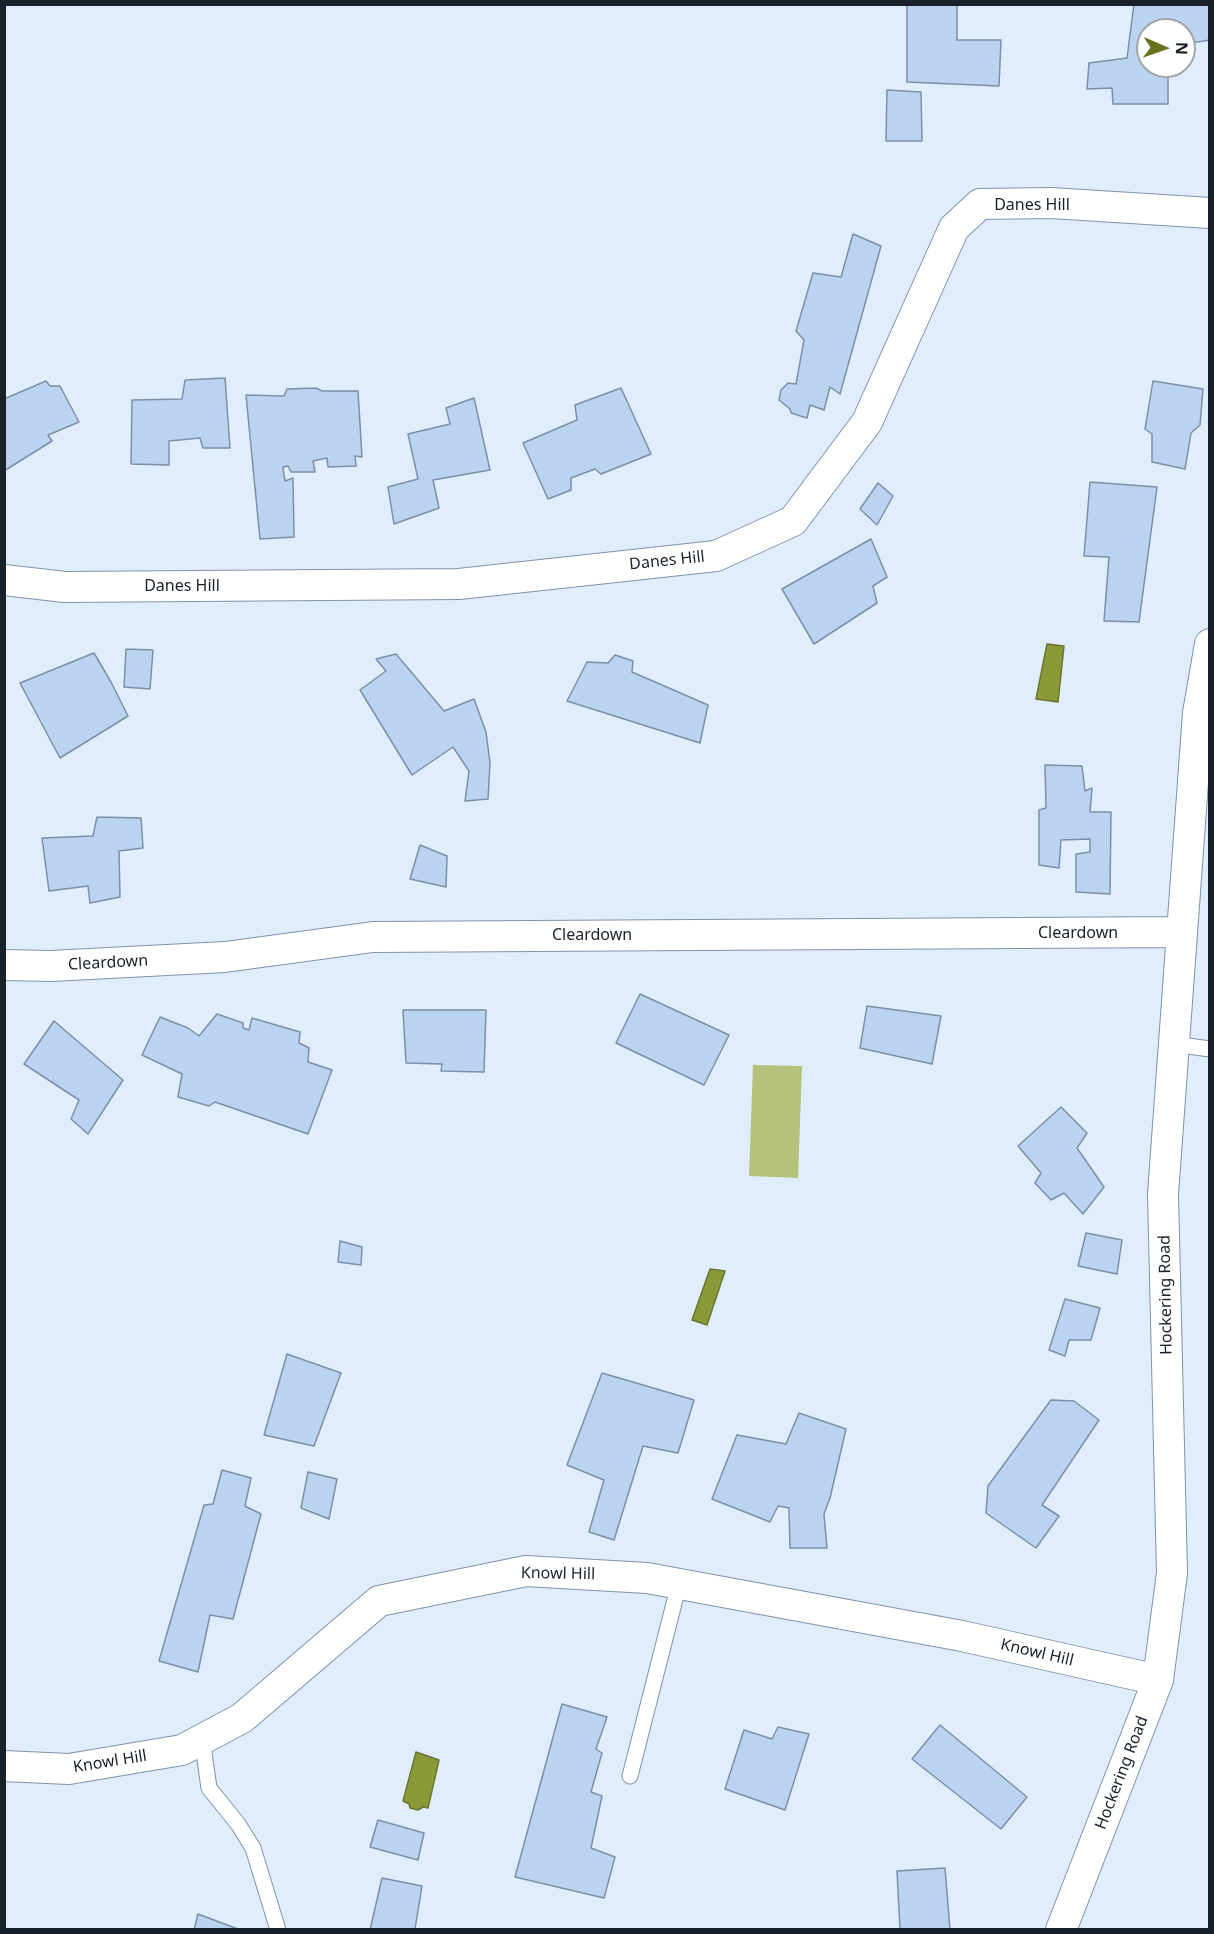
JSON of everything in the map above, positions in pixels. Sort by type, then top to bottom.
[{"type":"street","name":"Danes Hill","points":[[4,580],[65,587],[459,584],[716,556],[793,522],[867,422],[954,228],[980,204],[1052,203],[1209,213]]},
{"type":"street","name":"Hockering Road","points":[[1061,1929],[1158,1680],[1173,1573],[1163,1194],[1198,713],[1209,644]]},
{"type":"street","name":"Cleardown","points":[[4,965],[51,966],[225,957],[373,937],[1181,932]]},
{"type":"street","name":"Knowl Hill","points":[[4,1766],[69,1769],[182,1750],[242,1718],[379,1601],[526,1571],[646,1578],[962,1636],[1158,1680]]},
{"type":"lane","points":[[1173,1044],[1209,1049]]},
{"type":"lane","points":[[630,1776],[679,1584]]},
{"type":"lane","points":[[202,1739],[209,1788],[238,1824],[252,1848],[278,1929]]},
{"type":"shaded area","points":[[1047,644],[1064,646],[1058,702],[1036,699]]},
{"type":"shaded area","points":[[753,1065],[802,1066],[798,1178],[749,1176]]},
{"type":"shaded area","points":[[710,1269],[725,1271],[707,1325],[692,1320]]},
{"type":"shaded area","points":[[416,1752],[439,1760],[428,1808],[423,1807],[418,1810],[410,1808],[409,1804],[403,1801]]},
{"type":"building","points":[[957,4],[957,40],[1001,40],[999,86],[907,82],[907,5]]},
{"type":"building","points":[[1134,4],[1210,5],[1210,40],[1196,42],[1196,18],[1136,18],[1136,78],[1168,78],[1168,104],[1113,104],[1112,88],[1087,89],[1089,63],[1127,58]]},
{"type":"building","points":[[887,90],[921,92],[922,141],[886,141]]},
{"type":"building","points":[[853,234],[881,246],[840,394],[830,387],[824,410],[810,405],[807,418],[791,413],[790,409],[779,400],[781,390],[788,383],[796,384],[804,340],[796,331],[813,273],[841,277]]},
{"type":"building","points":[[225,378],[230,448],[203,448],[200,438],[169,441],[169,465],[131,464],[132,400],[182,399],[185,380]]},
{"type":"building","points":[[46,381],[50,386],[60,386],[79,422],[48,435],[52,441],[4,471],[4,399]]},
{"type":"building","points":[[1153,381],[1203,389],[1200,425],[1191,433],[1185,469],[1152,462],[1152,434],[1145,429]]},
{"type":"building","points":[[316,388],[322,391],[358,391],[362,457],[355,456],[356,466],[328,467],[327,458],[313,461],[315,472],[291,472],[288,466],[283,467],[285,481],[293,478],[294,537],[260,539],[246,395],[284,396],[287,389]]},
{"type":"building","points":[[621,388],[651,454],[601,474],[595,469],[571,478],[571,490],[548,499],[523,443],[577,420],[575,405]]},
{"type":"building","points":[[474,398],[490,470],[433,480],[439,508],[394,524],[388,487],[418,479],[408,434],[450,424],[446,408]]},
{"type":"building","points":[[1090,482],[1157,487],[1139,622],[1104,621],[1109,557],[1084,556]]},
{"type":"building","points":[[878,483],[893,496],[877,525],[860,509]]},
{"type":"building","points":[[871,539],[887,577],[873,586],[877,603],[814,644],[782,589]]},
{"type":"building","points":[[126,649],[153,650],[150,689],[124,687]]},
{"type":"building","points":[[94,653],[128,716],[60,758],[20,683]]},
{"type":"building","points":[[396,654],[444,711],[474,699],[486,732],[490,763],[488,799],[465,801],[469,771],[453,747],[412,775],[360,690],[386,671],[376,659]]},
{"type":"building","points":[[615,655],[633,661],[632,672],[708,705],[700,743],[567,701],[587,662],[608,663]]},
{"type":"building","points":[[1045,765],[1082,766],[1085,791],[1092,788],[1090,812],[1111,812],[1110,894],[1076,892],[1076,854],[1090,852],[1090,839],[1061,840],[1059,868],[1039,865],[1039,810],[1046,808]]},
{"type":"building","points":[[97,817],[141,818],[143,848],[119,851],[120,897],[90,903],[88,886],[49,891],[42,838],[93,836]]},
{"type":"building","points":[[420,845],[447,856],[446,887],[410,879]]},
{"type":"building","points":[[640,994],[729,1035],[704,1085],[616,1043]]},
{"type":"building","points":[[867,1006],[941,1016],[932,1064],[860,1048]]},
{"type":"building","points":[[403,1010],[486,1010],[484,1072],[441,1071],[442,1064],[406,1063]]},
{"type":"building","points":[[217,1014],[243,1023],[243,1028],[249,1030],[252,1018],[300,1032],[299,1043],[309,1048],[308,1062],[332,1070],[308,1134],[215,1102],[209,1106],[178,1097],[182,1074],[142,1055],[160,1017],[188,1028],[199,1036]]},
{"type":"building","points":[[54,1021],[123,1080],[88,1134],[71,1119],[79,1100],[24,1064]]},
{"type":"building","points":[[1061,1107],[1087,1133],[1077,1148],[1104,1187],[1083,1214],[1064,1193],[1051,1200],[1035,1183],[1041,1173],[1018,1146]]},
{"type":"building","points":[[1086,1233],[1122,1240],[1117,1274],[1078,1266]]},
{"type":"building","points":[[340,1241],[362,1247],[361,1265],[338,1262]]},
{"type":"building","points":[[1065,1299],[1100,1308],[1091,1340],[1069,1340],[1065,1356],[1049,1350]]},
{"type":"building","points":[[287,1354],[341,1373],[314,1446],[264,1435]]},
{"type":"building","points":[[602,1373],[694,1400],[678,1453],[643,1446],[614,1540],[589,1532],[604,1480],[567,1465]]},
{"type":"building","points":[[1051,1400],[1074,1401],[1099,1420],[1042,1505],[1059,1516],[1036,1548],[986,1513],[988,1486]]},
{"type":"building","points":[[799,1413],[846,1429],[824,1514],[827,1548],[790,1548],[789,1508],[778,1506],[770,1522],[712,1499],[737,1435],[786,1444]]},
{"type":"building","points":[[222,1470],[251,1478],[245,1506],[261,1514],[233,1619],[210,1615],[198,1672],[159,1661],[204,1505],[213,1504]]},
{"type":"building","points":[[308,1472],[337,1479],[329,1519],[301,1508]]},
{"type":"building","points":[[562,1704],[607,1717],[596,1749],[602,1753],[591,1792],[602,1796],[591,1848],[615,1857],[604,1898],[515,1877]]},
{"type":"building","points":[[940,1725],[1027,1797],[1001,1829],[912,1759]]},
{"type":"building","points":[[778,1727],[809,1734],[785,1810],[725,1789],[744,1730],[772,1739]]},
{"type":"building","points":[[378,1820],[424,1833],[418,1860],[370,1847]]},
{"type":"building","points":[[945,1868],[950,1930],[900,1930],[897,1871]]},
{"type":"building","points":[[382,1878],[422,1886],[415,1929],[421,1930],[370,1930]]},
{"type":"building","points":[[198,1914],[238,1929],[238,1930],[194,1930]]}]
